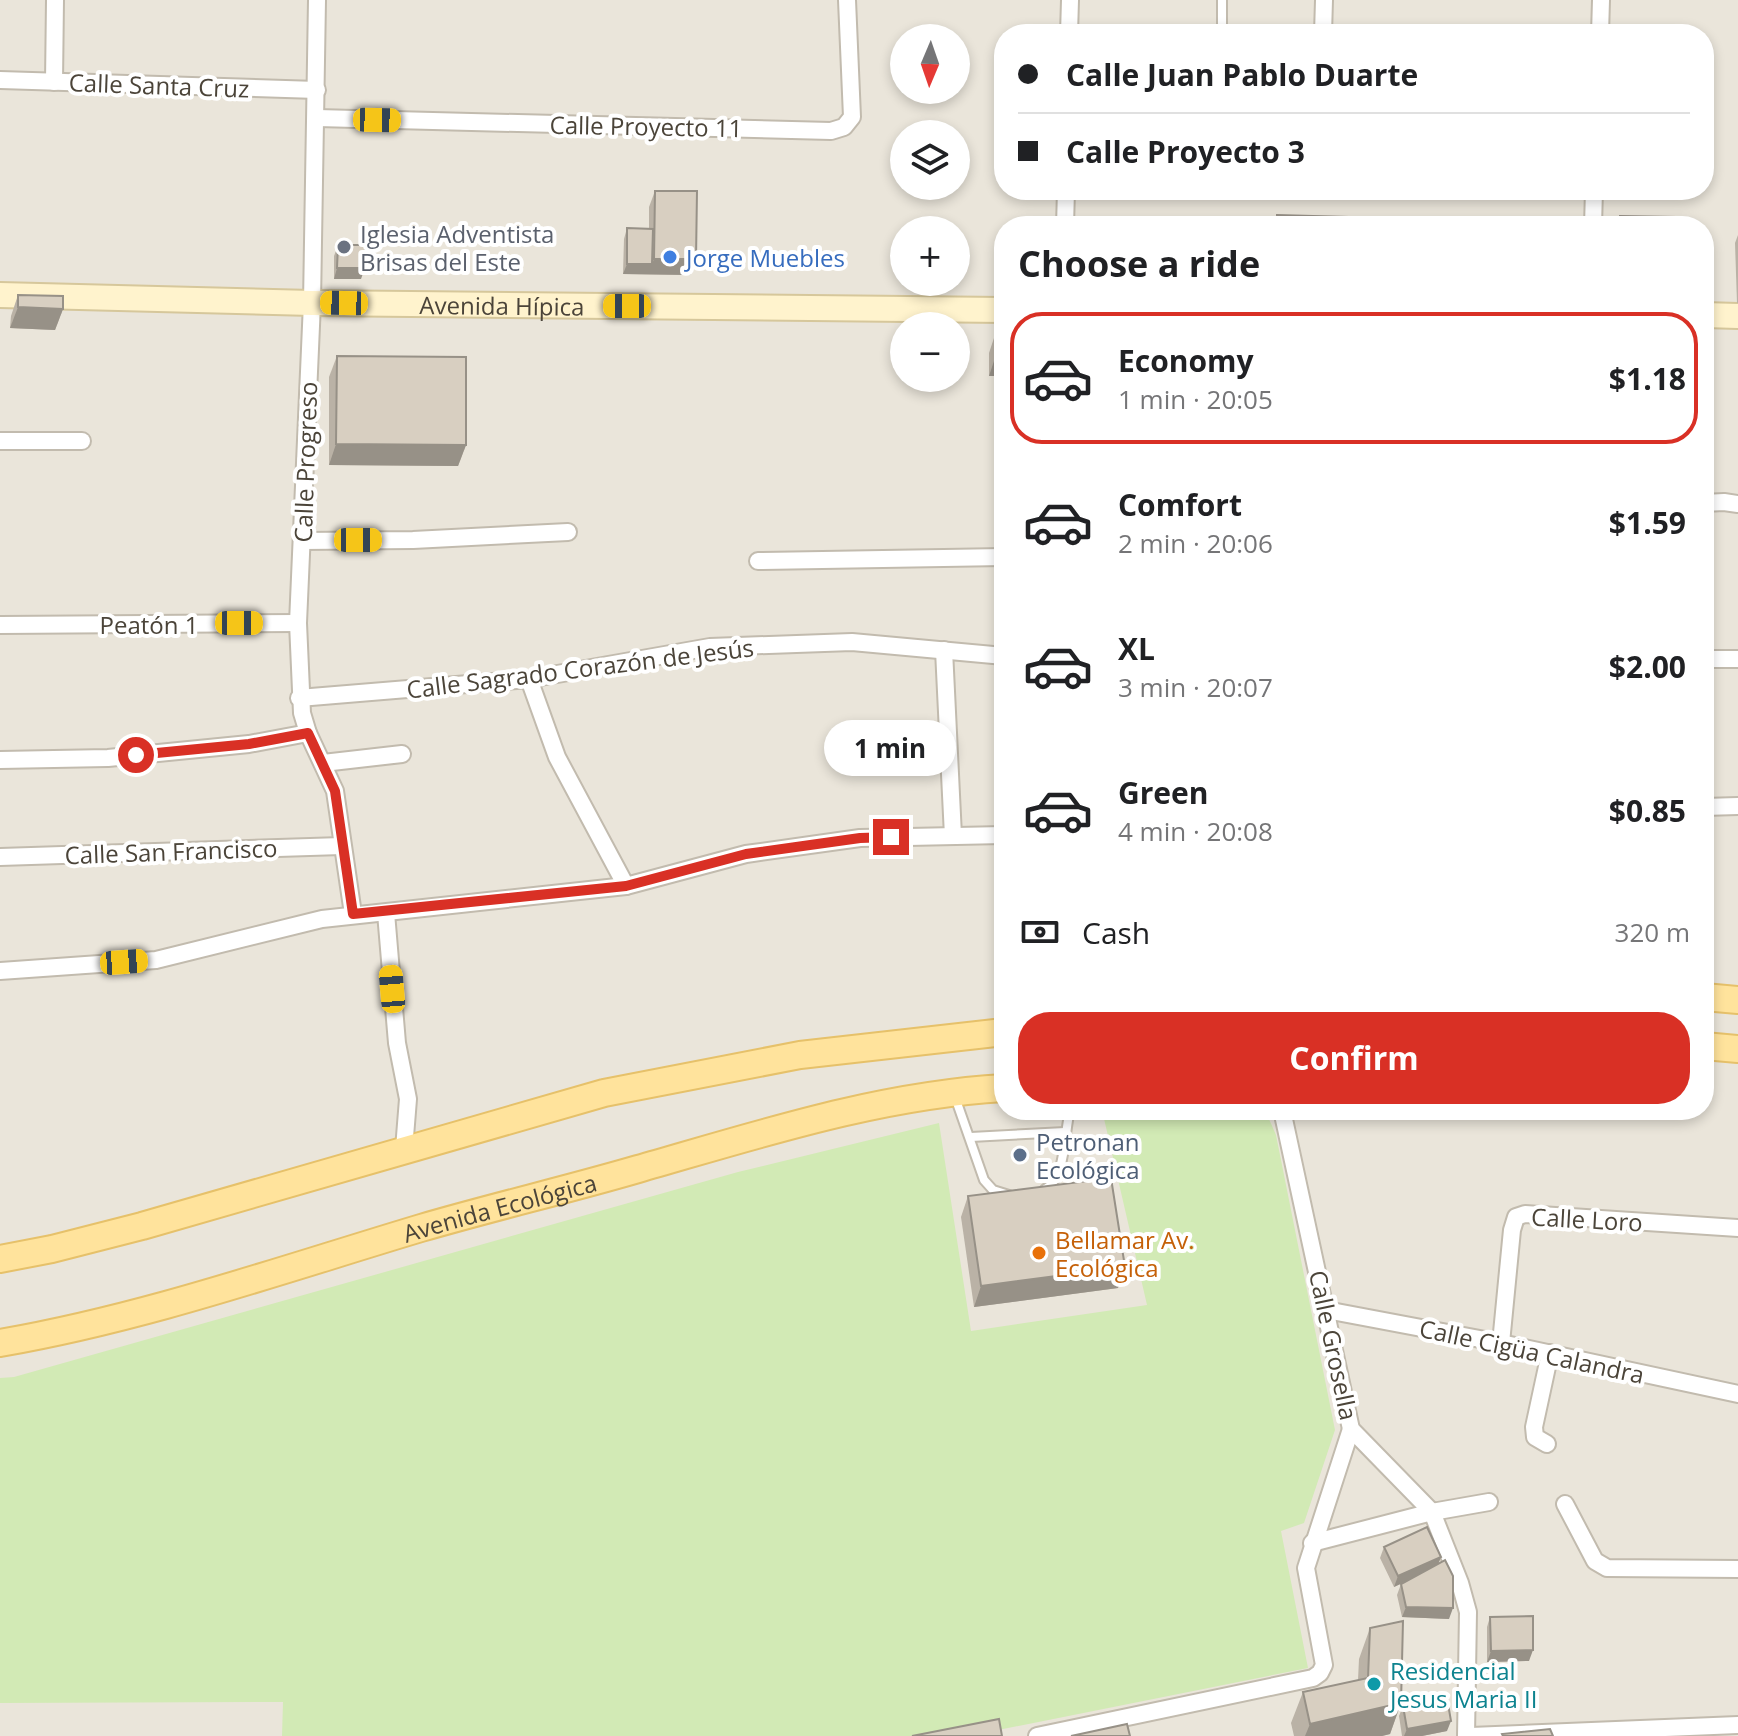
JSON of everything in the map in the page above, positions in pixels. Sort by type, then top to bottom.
[{"type":"main road","points":[[1714,998],[1738,1000]]},
{"type":"main road","points":[[0,1259],[142,1226],[604,1093],[785,1058],[994,1033]]},
{"type":"main road","points":[[1714,1047],[1738,1049]]},
{"type":"main road","name":"Avenida Ecológica","points":[[0,1343],[143,1312],[422,1228],[797,1123],[953,1091],[994,1089]]},
{"type":"street","points":[[54,82],[55,0]]},
{"type":"street","name":"Calle Progreso","points":[[317,0],[317,118],[298,623],[299,698],[308,733],[335,791],[353,914]]},
{"type":"street","name":"Calle Proyecto 11","points":[[317,118],[831,131],[844,127],[852,117],[847,0]]},
{"type":"street","points":[[1069,24],[1070,0]]},
{"type":"street","points":[[1323,24],[1324,0]]},
{"type":"street","points":[[1600,24],[1601,0]]},
{"type":"street","name":"Calle Santa Cruz","points":[[0,80],[317,90]]},
{"type":"street","name":"Avenida Hípica","points":[[0,295],[312,303],[994,310]]},
{"type":"street","points":[[1714,315],[1738,316]]},
{"type":"street","points":[[0,441],[82,441]]},
{"type":"street","points":[[1714,502],[1738,504]]},
{"type":"street","points":[[302,541],[413,540],[568,532]]},
{"type":"street","points":[[758,561],[994,557]]},
{"type":"street","name":"Peatón 1","points":[[0,625],[298,623]]},
{"type":"street","name":"Calle Sagrado Corazón de Jesús","points":[[299,698],[529,679],[710,647],[852,642],[994,655]]},
{"type":"street","points":[[944,650],[953,836]]},
{"type":"street","points":[[1714,659],[1738,659]]},
{"type":"street","points":[[529,679],[557,757],[626,886]]},
{"type":"street","points":[[0,760],[108,758],[249,744],[308,733]]},
{"type":"street","points":[[323,763],[402,754]]},
{"type":"street","points":[[1714,807],[1738,806]]},
{"type":"street","points":[[0,971],[156,960],[322,919],[626,886],[746,854],[860,838],[994,835]]},
{"type":"street","name":"Calle San Francisco","points":[[0,857],[342,846]]},
{"type":"street","points":[[386,913],[397,1043],[408,1099],[404,1149]]},
{"type":"street","name":"Calle Grosella","points":[[1284,1120],[1351,1429],[1432,1512],[1460,1583],[1468,1612],[1468,1736]]},
{"type":"street","name":"Calle Loro","points":[[1501,1343],[1512,1230],[1516,1217],[1525,1214],[1738,1228]]},
{"type":"street","name":"Calle Cigüa Calandra","points":[[1326,1310],[1501,1343],[1738,1394]]},
{"type":"street","points":[[1547,1444],[1535,1437],[1534,1427],[1550,1353]]},
{"type":"street","points":[[1037,1736],[1313,1678],[1320,1673],[1324,1665],[1306,1568],[1351,1429]]},
{"type":"street","points":[[1312,1543],[1432,1512],[1489,1502]]},
{"type":"street","points":[[1565,1504],[1595,1561],[1607,1568],[1738,1569]]},
{"type":"street","points":[[1468,1736],[1636,1732],[1738,1725]]},
{"type":"lane","points":[[1222,0],[1222,24]]},
{"type":"lane","points":[[953,1091],[984,1180],[993,1190],[1019,1196]]},
{"type":"lane","points":[[1038,1193],[1053,1186],[1060,1175],[1068,1120]]},
{"type":"lane","points":[[971,1137],[1065,1132]]},
{"type":"shaded area","points":[[0,0],[1738,0],[1738,1736],[0,1736]]},
{"type":"green space","points":[[1104,1120],[1269,1120],[1276,1135],[1335,1430],[1304,1523],[1281,1531],[1308,1668],[968,1736],[282,1736],[283,1702],[0,1703],[0,1378],[14,1377],[738,1172],[939,1123],[971,1331],[1147,1305]]},
{"type":"building","name":"Jorge Muebles","points":[[655,191],[697,191],[696,259],[654,259]]},
{"type":"building","points":[[627,228],[653,229],[652,264],[627,264]]},
{"type":"building","points":[[338,245],[365,245],[365,268],[337,268]]},
{"type":"building","points":[[18,295],[63,296],[63,309],[18,307]]},
{"type":"building","points":[[337,356],[466,357],[466,445],[336,444]]},
{"type":"building","name":"Bellamar Av. Ecológica","points":[[1111,1178],[1125,1267],[981,1286],[968,1196]]},
{"type":"building","points":[[1427,1527],[1441,1557],[1398,1576],[1384,1547]]},
{"type":"building","points":[[1445,1560],[1453,1576],[1453,1608],[1406,1607],[1401,1584]]},
{"type":"building","points":[[1533,1616],[1533,1650],[1491,1651],[1490,1617]]},
{"type":"building","points":[[1403,1621],[1401,1703],[1310,1724],[1303,1692],[1368,1678],[1370,1628]]},
{"type":"building","points":[[1447,1698],[1451,1721],[1407,1729],[1403,1706]]},
{"type":"building","points":[[999,1719],[1002,1736],[912,1736]]},
{"type":"building","points":[[1127,1724],[1130,1736],[1071,1736]]},
{"type":"building","points":[[1550,1729],[1553,1736],[1502,1734]]},
{"type":"place","name":"Iglesia Adventista Brisas del Este","points":[[344,247]]},
{"type":"place","name":"Jorge Muebles","points":[[670,257]]},
{"type":"place","name":"Petronan Ecológica","points":[[1020,1155]]},
{"type":"place","name":"Bellamar Av. Ecológica","points":[[1039,1253]]},
{"type":"place","name":"Residencial Jesus Maria II","points":[[1374,1684]]},
{"type":"route","points":[[136,755],[249,744],[308,733],[335,791],[353,914],[626,886],[746,854],[860,838],[891,837]]}]
